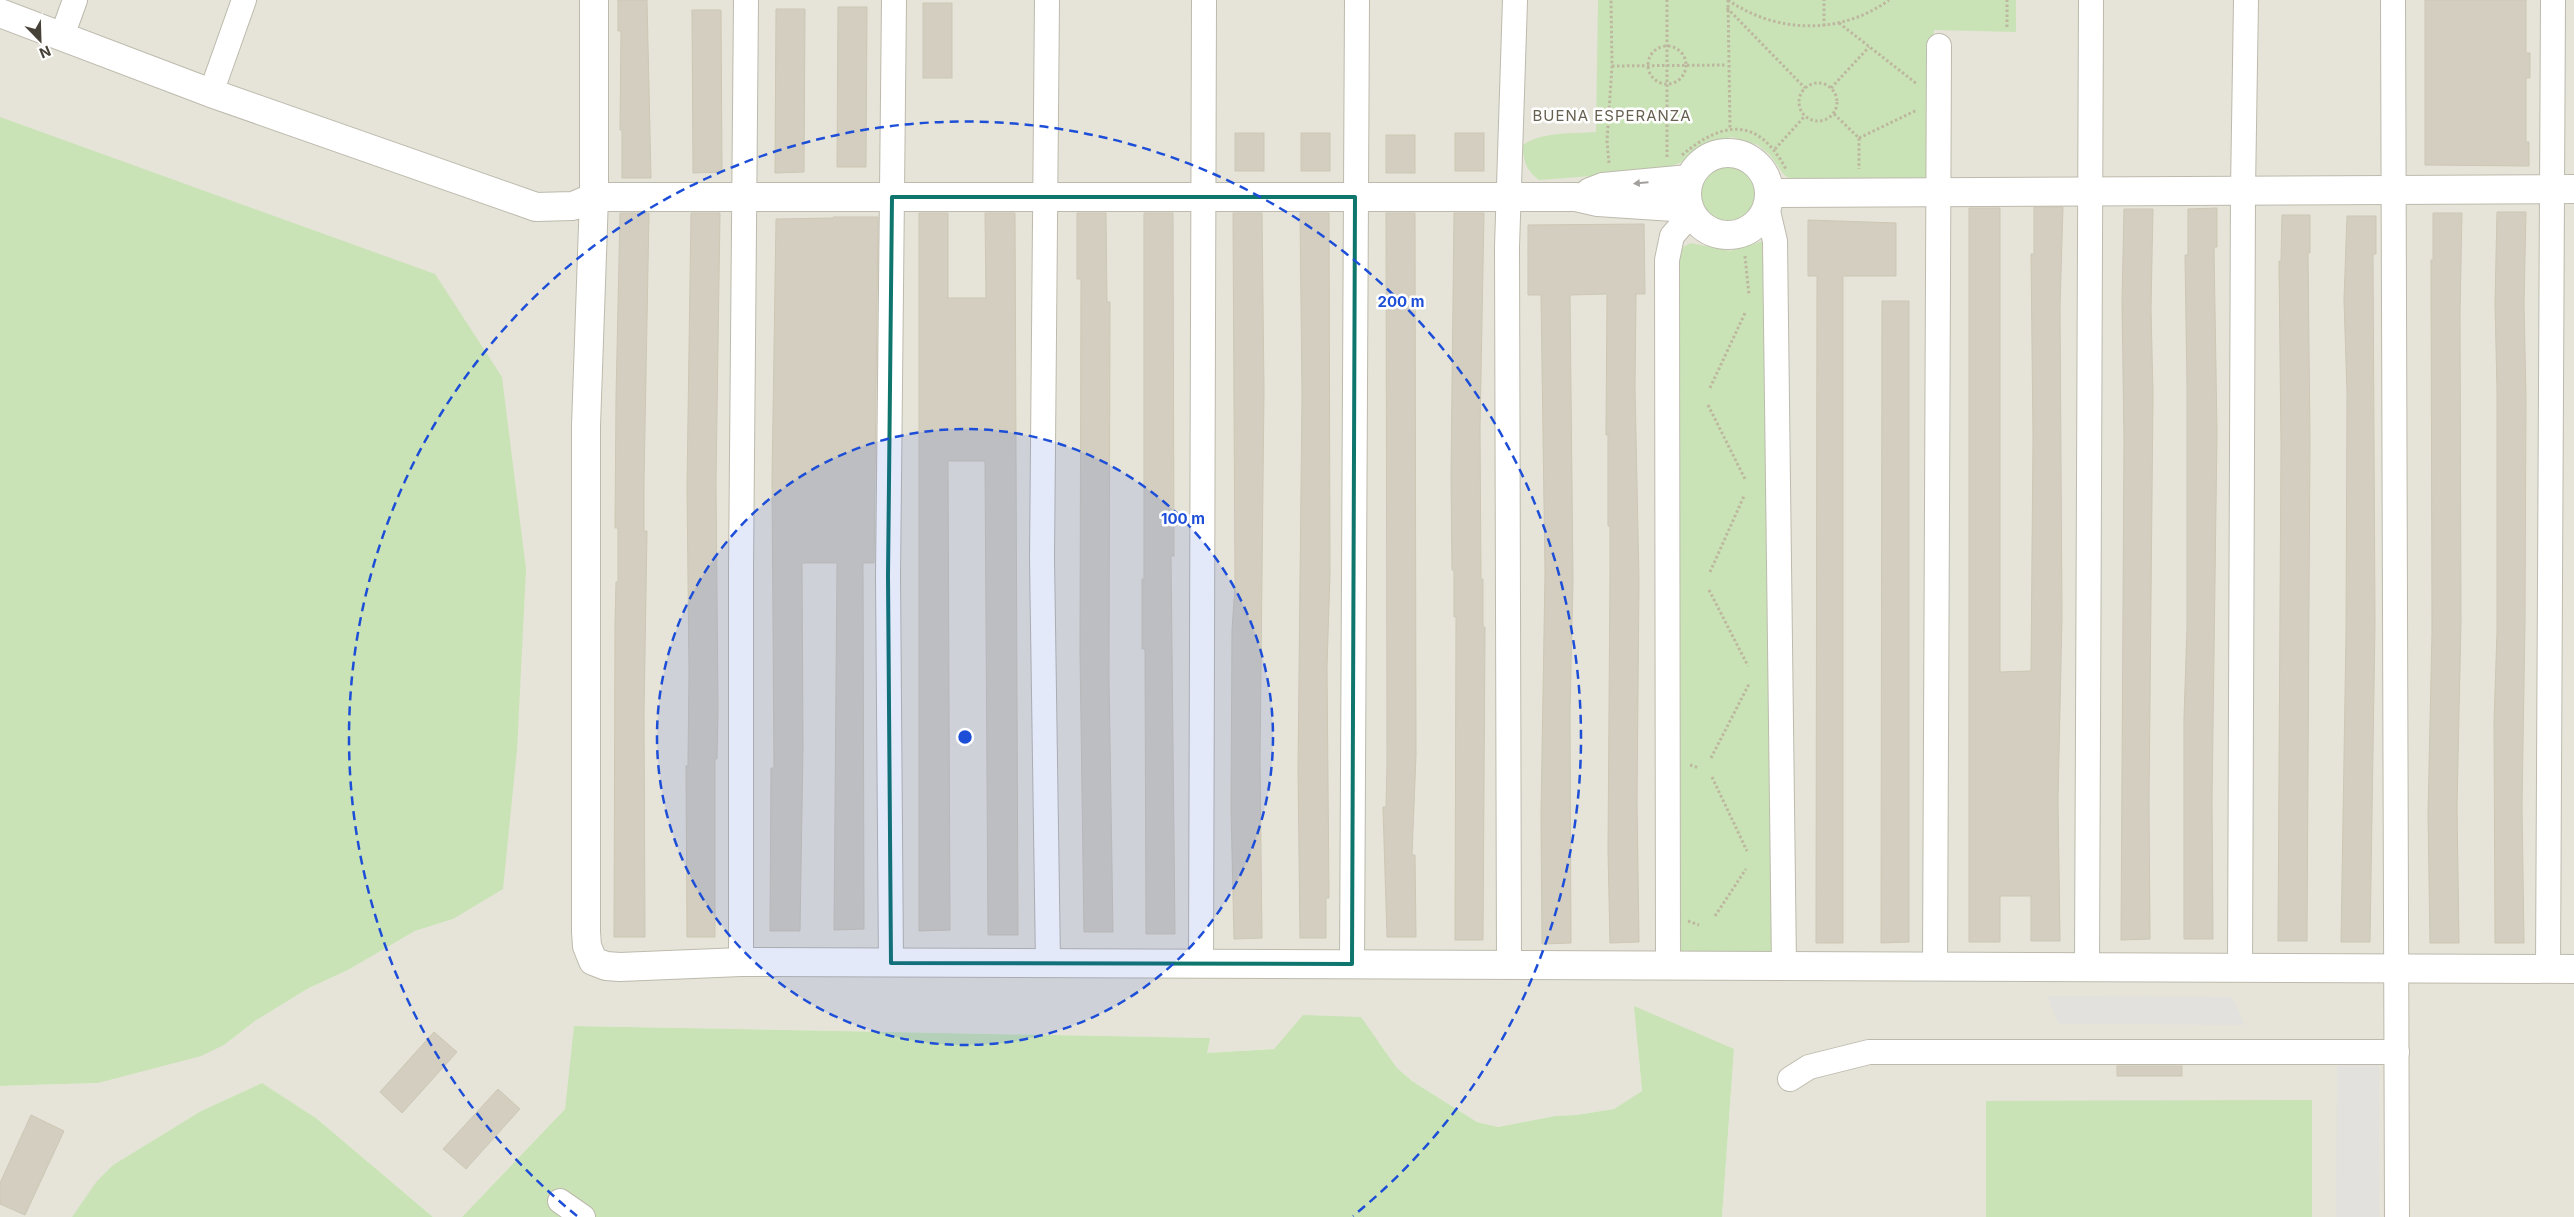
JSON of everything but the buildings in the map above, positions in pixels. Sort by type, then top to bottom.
[{"type":"street","points":[[62,36],[75,0]]},
{"type":"street","points":[[210,93],[244,0]]},
{"type":"street","points":[[594,0],[594,197],[586,426],[587,946],[593,961],[606,966],[741,962],[2561,969],[2562,190],[2553,0]]},
{"type":"street","points":[[741,962],[741,570],[746,197],[746,0]]},
{"type":"street","points":[[891,963],[888,576],[894,0]]},
{"type":"street","points":[[1046,0],[1042,558],[1048,963]]},
{"type":"street","points":[[1201,964],[1204,0]]},
{"type":"street","points":[[1352,964],[1357,0]]},
{"type":"street","points":[[1509,965],[1507,247],[1515,0]]},
{"type":"street","points":[[2087,967],[2091,0]]},
{"type":"street","points":[[2240,968],[2243,190],[2246,0]]},
{"type":"street","points":[[2393,0],[2396,191],[2395,968],[2397,1217]]},
{"type":"street","points":[[0,13],[210,93],[536,207],[573,206],[594,197],[1576,197],[1598,202],[1690,211]]},
{"type":"street","points":[[1935,967],[1939,46]]},
{"type":"street","points":[[1576,197],[1603,186],[1697,167],[1708,158],[1721,153],[1735,154],[1748,158],[1759,168],[1766,180],[1776,251],[1784,966]]},
{"type":"street","points":[[1683,169],[1690,211],[1700,224],[1711,232],[1724,235],[1738,234],[1750,228],[1760,219],[1768,200]]},
{"type":"street","points":[[1768,200],[1939,192],[2562,190]]},
{"type":"street","points":[[1668,966],[1667,260],[1672,236],[1690,211]]},
{"type":"street","points":[[1790,1079],[1810,1067],[1870,1052],[2397,1052]]},
{"type":"street","points":[[560,1201],[583,1217]]},
{"type":"path","points":[[1610,171],[1607,140],[1612,66],[1611,0]]},
{"type":"path","points":[[1667,164],[1668,0]]},
{"type":"path","points":[[1728,0],[1727,65],[1730,129]]},
{"type":"path","points":[[1728,0],[1740,8],[1767,20],[1795,26],[1824,26],[1852,20],[1889,0]]},
{"type":"path","points":[[1824,0],[1824,26]]},
{"type":"path","points":[[2007,0],[2007,27]]},
{"type":"path","points":[[1728,8],[1805,88]]},
{"type":"path","points":[[1839,22],[1922,88]]},
{"type":"path","points":[[1667,46],[1680,51],[1686,64],[1680,79],[1667,84],[1654,80],[1649,73],[1647,64],[1653,51],[1667,46]]},
{"type":"path","points":[[1831,88],[1869,47]]},
{"type":"path","points":[[1612,66],[1647,64],[1727,65]]},
{"type":"path","points":[[1820,83],[1831,88],[1837,98],[1834,114],[1820,122],[1804,117],[1798,102],[1805,88],[1820,83]]},
{"type":"path","points":[[1859,138],[1921,108]]},
{"type":"path","points":[[1834,114],[1859,138],[1858,172]]},
{"type":"path","points":[[1775,149],[1804,117]]},
{"type":"path","points":[[1683,169],[1707,136],[1730,129],[1752,133],[1768,142],[1775,149],[1788,173]]},
{"type":"path","points":[[1749,295],[1743,256],[1753,253]]},
{"type":"path","points":[[1710,388],[1745,313]]},
{"type":"path","points":[[1708,405],[1745,480]]},
{"type":"path","points":[[1710,572],[1744,496]]},
{"type":"path","points":[[1709,590],[1748,666]]},
{"type":"path","points":[[1711,758],[1749,684]]},
{"type":"path","points":[[1712,777],[1747,852]]},
{"type":"path","points":[[1715,916],[1746,870]]},
{"type":"highlighted area","points":[[892,197],[1355,197],[1352,964],[891,963],[888,576]]},
{"type":"shaded area","points":[[0,0],[2574,0],[2574,1217],[1722,1217],[1734,1049],[1638,1048],[1642,1091],[1614,1109],[1555,1116],[1498,1127],[1477,1122],[1412,1081],[1397,1068],[1379,1042],[1207,1053],[1207,1038],[575,1026],[565,1109],[462,1217],[433,1217],[316,1118],[262,1083],[201,1111],[113,1165],[72,1217],[0,1217],[0,1086],[98,1083],[224,1045],[255,1021],[309,988],[348,970],[415,931],[453,919],[0,126]]},
{"type":"shaded area","points":[[2047,996],[2232,997],[2245,1025],[2059,1024]]},
{"type":"shaded area","points":[[2337,1061],[2379,1061],[2379,1217],[2336,1217]]},
{"type":"green space","points":[[1598,0],[2016,0],[2016,32],[1934,30],[1929,177],[1917,184],[1799,184],[1784,175],[1770,155],[1758,145],[1732,137],[1714,141],[1696,150],[1682,162],[1658,171],[1539,180],[1526,165],[1523,145],[1549,135],[1596,132]]},
{"type":"green space","points":[[0,117],[435,274],[502,377],[526,569],[517,750],[503,889],[453,919],[415,931],[348,970],[309,988],[255,1021],[224,1045],[201,1056],[98,1083],[0,1086]]},
{"type":"green space","points":[[1734,162],[1752,171],[1759,182],[1761,195],[1759,208],[1752,219],[1741,226],[1722,228],[1704,219],[1697,208],[1695,189],[1704,171],[1715,164]]},
{"type":"green space","points":[[1763,241],[1780,952],[1678,951],[1675,369],[1679,249],[1691,243],[1730,251]]},
{"type":"green space","points":[[1634,1006],[1734,1049],[1722,1217],[462,1217],[565,1109],[574,1026],[1210,1038],[1207,1053],[1274,1049],[1303,1015],[1361,1017],[1397,1068],[1412,1081],[1477,1122],[1498,1127],[1555,1116],[1614,1109],[1642,1091]]},
{"type":"green space","points":[[262,1083],[316,1118],[433,1217],[72,1217],[97,1181],[113,1165],[201,1111]]},
{"type":"green space","points":[[2312,1100],[2312,1217],[1986,1217],[1986,1101]]},
{"type":"district","name":"BUENA ESPERANZA","points":[[1612,116]]}]
